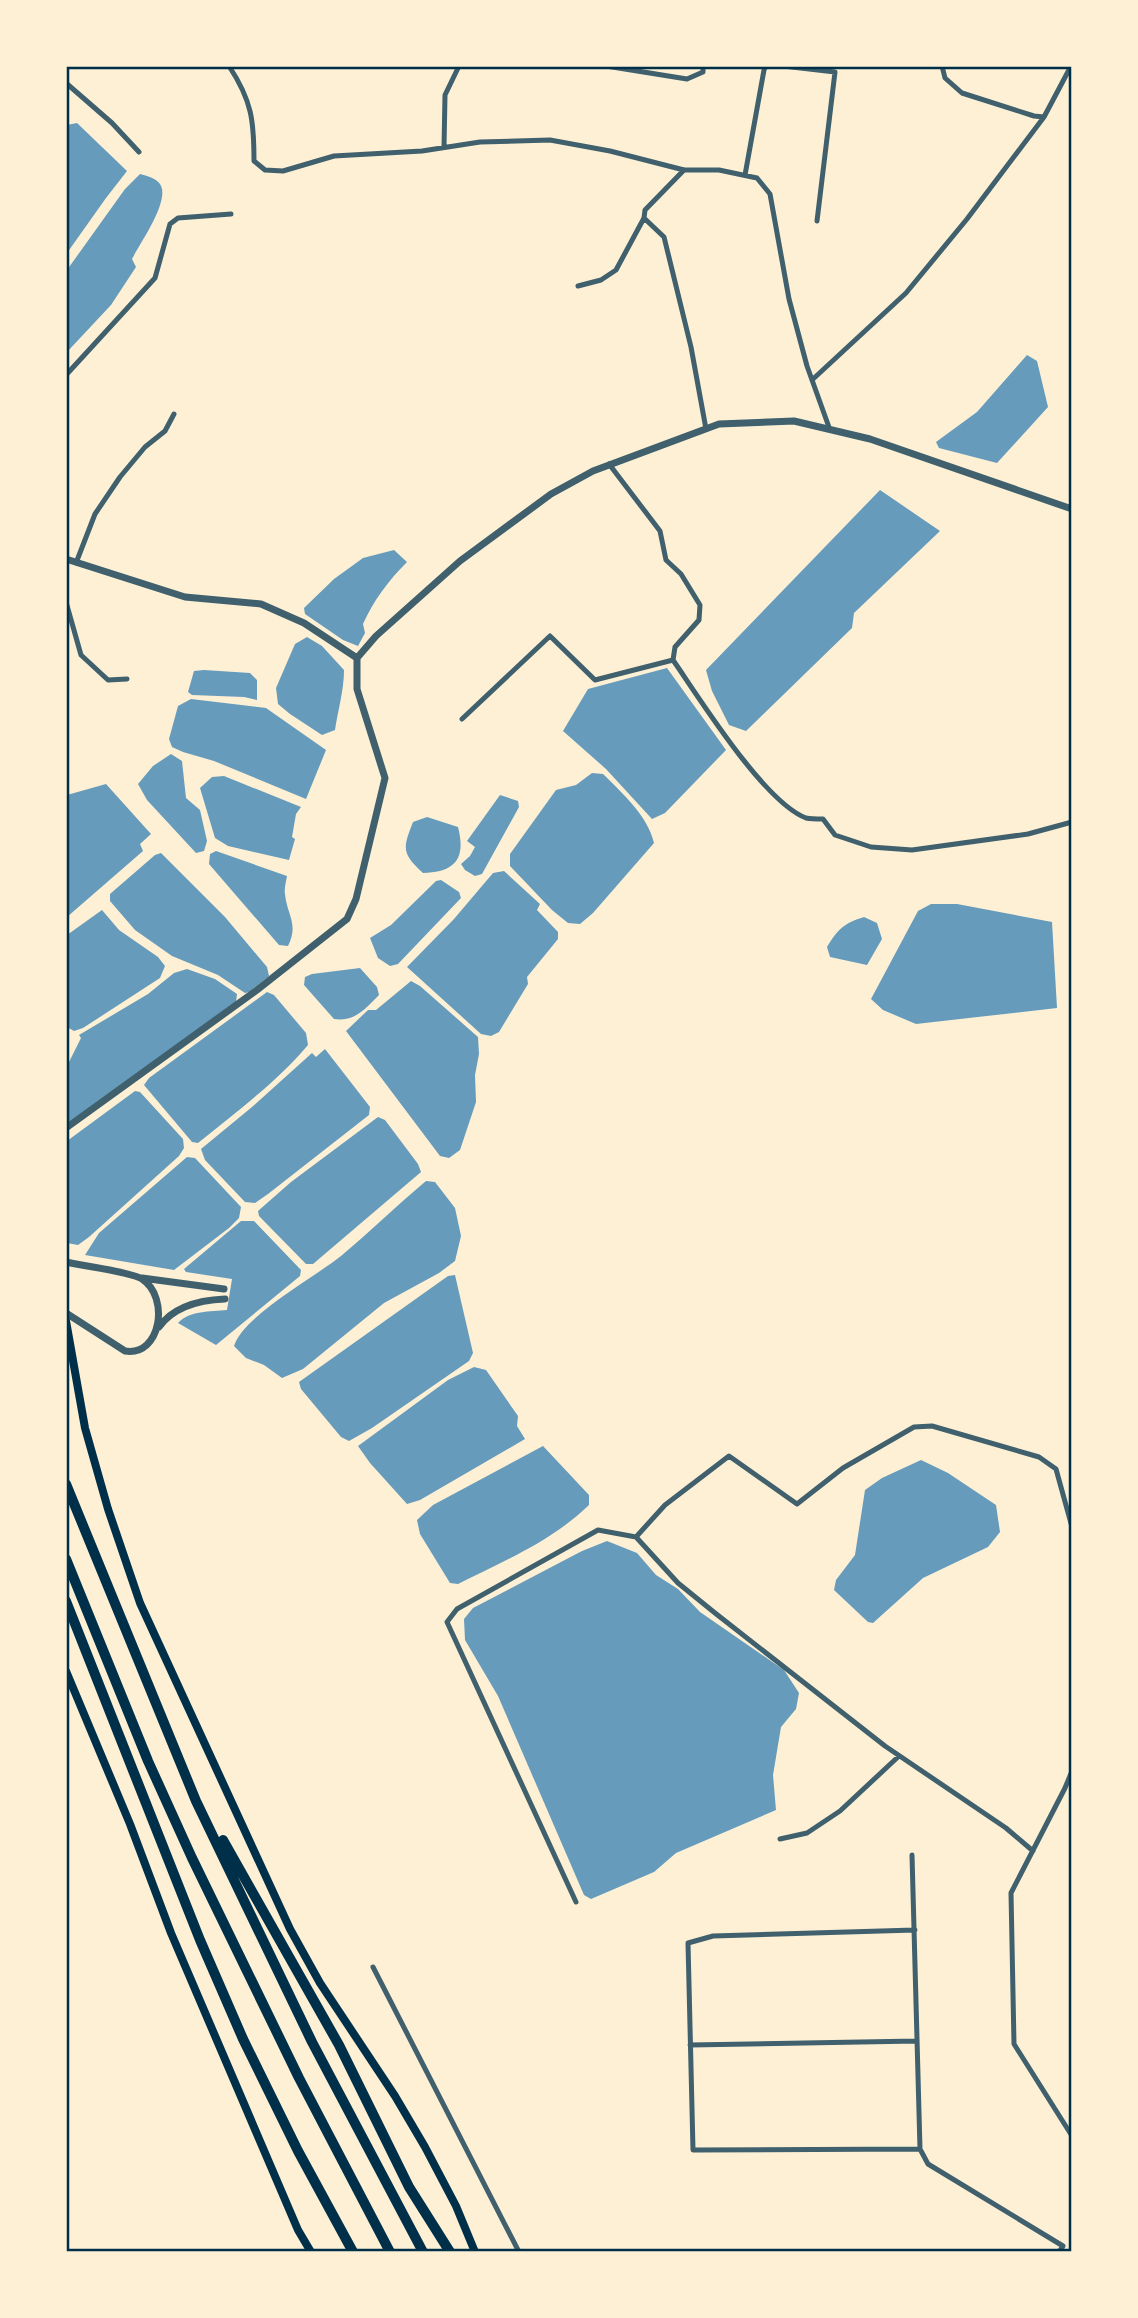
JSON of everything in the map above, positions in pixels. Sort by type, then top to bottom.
[{"type":"highway","points":[[66,1484],[192,1792],[312,2042],[423,2252]]},
{"type":"highway","points":[[66,1559],[143,1751],[186,1846],[293,2067],[390,2252]]},
{"type":"highway","points":[[66,1601],[200,1941],[298,2151],[353,2252]]},
{"type":"highway","points":[[192,1792],[219,1832],[247,1886],[339,2045],[410,2187],[450,2252]]},
{"type":"main road","points":[[66,1321],[85,1428],[108,1509],[140,1603],[290,1929],[320,1983],[395,2096],[425,2147],[456,2206],[475,2252]]},
{"type":"main road","points":[[66,1671],[130,1824],[171,1933],[298,2230],[311,2252]]},
{"type":"street","points":[[229,66],[247,96],[254,126],[254,161],[265,170],[283,171],[334,156],[480,142],[550,140],[610,151],[684,170],[719,170],[757,177],[770,194],[789,299],[812,380],[830,430]]},
{"type":"street","points":[[444,147],[445,95],[459,66]]},
{"type":"street","points":[[606,66],[687,79],[703,72],[703,66]]},
{"type":"street","points":[[746,175],[766,66]]},
{"type":"street","points":[[783,66],[835,72],[817,221]]},
{"type":"street","points":[[942,66],[945,78],[962,93],[1044,117]]},
{"type":"street","points":[[812,380],[906,293],[967,219],[1044,117],[1071,66]]},
{"type":"street","points":[[66,83],[112,122],[139,152]]},
{"type":"street","points":[[578,286],[601,280],[617,270],[644,218],[645,210],[684,170]]},
{"type":"street","points":[[66,375],[155,278],[170,224],[178,218],[231,214]]},
{"type":"street","points":[[644,218],[664,237],[691,347],[706,429]]},
{"type":"street","points":[[76,563],[94,514],[145,447],[165,431],[174,414]]},
{"type":"street","points":[[66,1128],[257,990],[347,919],[356,900],[384,778],[357,689],[357,658],[376,636],[460,561],[551,495],[609,464],[719,424],[794,421],[870,439],[1072,509]]},
{"type":"street","points":[[609,464],[660,531],[666,560],[681,574],[700,605],[699,620],[675,647],[673,660],[748,766],[787,806],[808,818],[823,819],[835,835],[871,847],[912,850],[1028,834],[1072,822]]},
{"type":"street","points":[[66,559],[185,597],[261,604],[304,623],[357,658]]},
{"type":"street","points":[[66,602],[81,655],[108,680],[127,679]]},
{"type":"street","points":[[462,719],[550,636],[595,680],[673,660]]},
{"type":"street","points":[[66,1262],[141,1278],[224,1289]]},
{"type":"street","points":[[141,1278],[158,1300],[160,1309],[154,1334]]},
{"type":"street","points":[[66,1312],[125,1351],[134,1353],[144,1348],[170,1315],[188,1305],[225,1299]]},
{"type":"street","points":[[636,1537],[665,1505],[729,1455],[797,1504],[842,1468],[914,1427],[932,1426],[1039,1457],[1056,1469],[1072,1527]]},
{"type":"street","points":[[576,1902],[447,1622],[457,1609],[598,1530],[636,1537],[678,1583],[789,1672],[899,1756],[1006,1828],[1033,1852]]},
{"type":"street","points":[[780,1839],[807,1833],[840,1811],[899,1756]]},
{"type":"street","points":[[1072,1771],[1011,1893],[1014,2044],[1072,2136]]},
{"type":"street","points":[[912,1855],[919,2149],[928,2164],[1063,2246],[1059,2252]]},
{"type":"street","points":[[915,1930],[713,1936],[688,1943],[693,2150],[919,2149]]},
{"type":"street","points":[[373,1967],[519,2252]]},
{"type":"street","points":[[690,2045],[917,2040]]},
{"type":"water","points":[[77,123],[127,171],[67,253],[67,125]]},
{"type":"water","points":[[140,174],[156,180],[162,191],[158,211],[132,259],[136,267],[111,305],[67,352],[67,270],[125,189]]},
{"type":"water","points":[[1027,355],[1037,361],[1048,407],[997,463],[939,448],[936,442],[977,412]]},
{"type":"water","points":[[880,490],[940,531],[854,613],[852,628],[746,731],[729,725],[712,691],[706,670]]},
{"type":"water","points":[[394,550],[407,562],[372,607],[363,624],[365,633],[358,646],[343,640],[305,614],[304,608],[334,579],[363,558]]},
{"type":"water","points":[[307,637],[322,646],[344,670],[335,730],[322,735],[278,704],[276,688],[295,644]]},
{"type":"water","points":[[667,668],[726,750],[665,813],[652,819],[606,769],[563,731],[588,689]]},
{"type":"water","points":[[194,671],[250,673],[257,680],[257,700],[192,695],[188,692]]},
{"type":"water","points":[[191,699],[266,708],[326,750],[306,799],[214,761],[172,747],[169,739],[178,706]]},
{"type":"water","points":[[171,754],[182,761],[186,798],[200,810],[207,841],[204,851],[196,853],[147,800],[138,784],[153,766]]},
{"type":"water","points":[[592,773],[603,774],[626,797],[640,814],[654,843],[593,913],[580,924],[568,923],[510,866],[510,854],[556,790],[576,785]]},
{"type":"water","points":[[224,776],[301,807],[296,814],[292,837],[295,839],[289,860],[228,846],[215,838],[200,788],[212,777]]},
{"type":"water","points":[[106,784],[151,834],[140,844],[143,851],[67,917],[67,795]]},
{"type":"water","points":[[500,795],[518,801],[519,807],[482,874],[475,876],[461,864],[475,847],[467,841]]},
{"type":"water","points":[[427,817],[458,827],[461,847],[451,866],[444,870],[423,873],[408,855],[406,844],[413,822]]},
{"type":"water","points":[[216,851],[287,876],[285,892],[292,925],[288,946],[279,945],[209,864],[210,854]]},
{"type":"water","points":[[161,853],[225,917],[267,967],[269,976],[249,992],[245,993],[218,975],[172,956],[135,930],[110,901],[110,894],[155,855]]},
{"type":"water","points":[[504,871],[540,904],[537,910],[558,932],[558,939],[527,977],[528,984],[499,1032],[491,1036],[481,1034],[407,967],[454,919],[493,873]]},
{"type":"water","points":[[441,880],[459,892],[461,898],[398,964],[390,966],[378,958],[370,938],[391,925],[436,881]]},
{"type":"water","points":[[931,904],[957,904],[1052,922],[1057,1008],[916,1024],[883,1010],[871,999],[918,911]]},
{"type":"water","points":[[102,910],[119,930],[158,957],[165,966],[160,978],[83,1028],[74,1031],[67,1027],[67,935]]},
{"type":"water","points":[[864,917],[877,923],[882,939],[867,965],[830,957],[827,947],[838,931],[846,924]]},
{"type":"water","points":[[360,968],[377,987],[379,995],[359,1013],[348,1018],[334,1019],[304,985],[305,977],[312,974]]},
{"type":"water","points":[[187,969],[215,979],[237,994],[236,1002],[67,1126],[67,1066],[81,1038],[79,1035],[148,994],[174,973]]},
{"type":"water","points":[[411,981],[478,1037],[476,1102],[460,1150],[449,1158],[440,1156],[346,1031],[368,1010],[376,1010]]},
{"type":"water","points":[[267,992],[274,995],[306,1033],[308,1045],[256,1096],[198,1143],[192,1142],[144,1085],[149,1078]]},
{"type":"water","points":[[325,1049],[370,1107],[369,1115],[268,1194],[255,1203],[245,1202],[205,1160],[201,1149],[312,1053],[316,1057]]},
{"type":"water","points":[[135,1091],[140,1092],[183,1139],[184,1148],[179,1156],[89,1237],[78,1245],[67,1243],[67,1141]]},
{"type":"water","points":[[378,1117],[385,1120],[421,1172],[313,1264],[306,1264],[259,1216],[258,1211],[291,1182]]},
{"type":"water","points":[[187,1157],[195,1158],[241,1207],[239,1218],[229,1228],[174,1270],[85,1255],[99,1233]]},
{"type":"water","points":[[426,1181],[435,1182],[455,1208],[461,1236],[455,1261],[439,1273],[384,1303],[303,1369],[282,1378],[264,1365],[246,1358],[234,1346],[251,1322],[341,1256]]},
{"type":"water","points":[[241,1221],[254,1221],[301,1270],[300,1276],[216,1345],[178,1323],[194,1314],[227,1310],[232,1279],[186,1272],[184,1269]]},
{"type":"water","points":[[455,1275],[473,1353],[469,1361],[372,1428],[349,1441],[341,1437],[301,1389],[299,1382],[448,1276]]},
{"type":"water","points":[[474,1367],[486,1370],[518,1416],[517,1426],[525,1439],[420,1500],[407,1504],[358,1446],[448,1380]]},
{"type":"water","points":[[543,1446],[589,1495],[589,1505],[575,1518],[527,1549],[458,1584],[450,1583],[420,1534],[417,1520],[433,1505]]},
{"type":"water","points":[[921,1460],[948,1473],[996,1505],[1000,1532],[988,1547],[923,1578],[873,1623],[868,1622],[834,1590],[836,1580],[855,1555],[865,1490],[882,1478]]},
{"type":"water","points":[[607,1541],[637,1553],[656,1575],[678,1589],[700,1612],[784,1670],[799,1693],[796,1709],[781,1727],[773,1775],[776,1810],[676,1853],[654,1872],[591,1899],[584,1895],[498,1696],[465,1640],[464,1619],[473,1608],[582,1551]]}]
